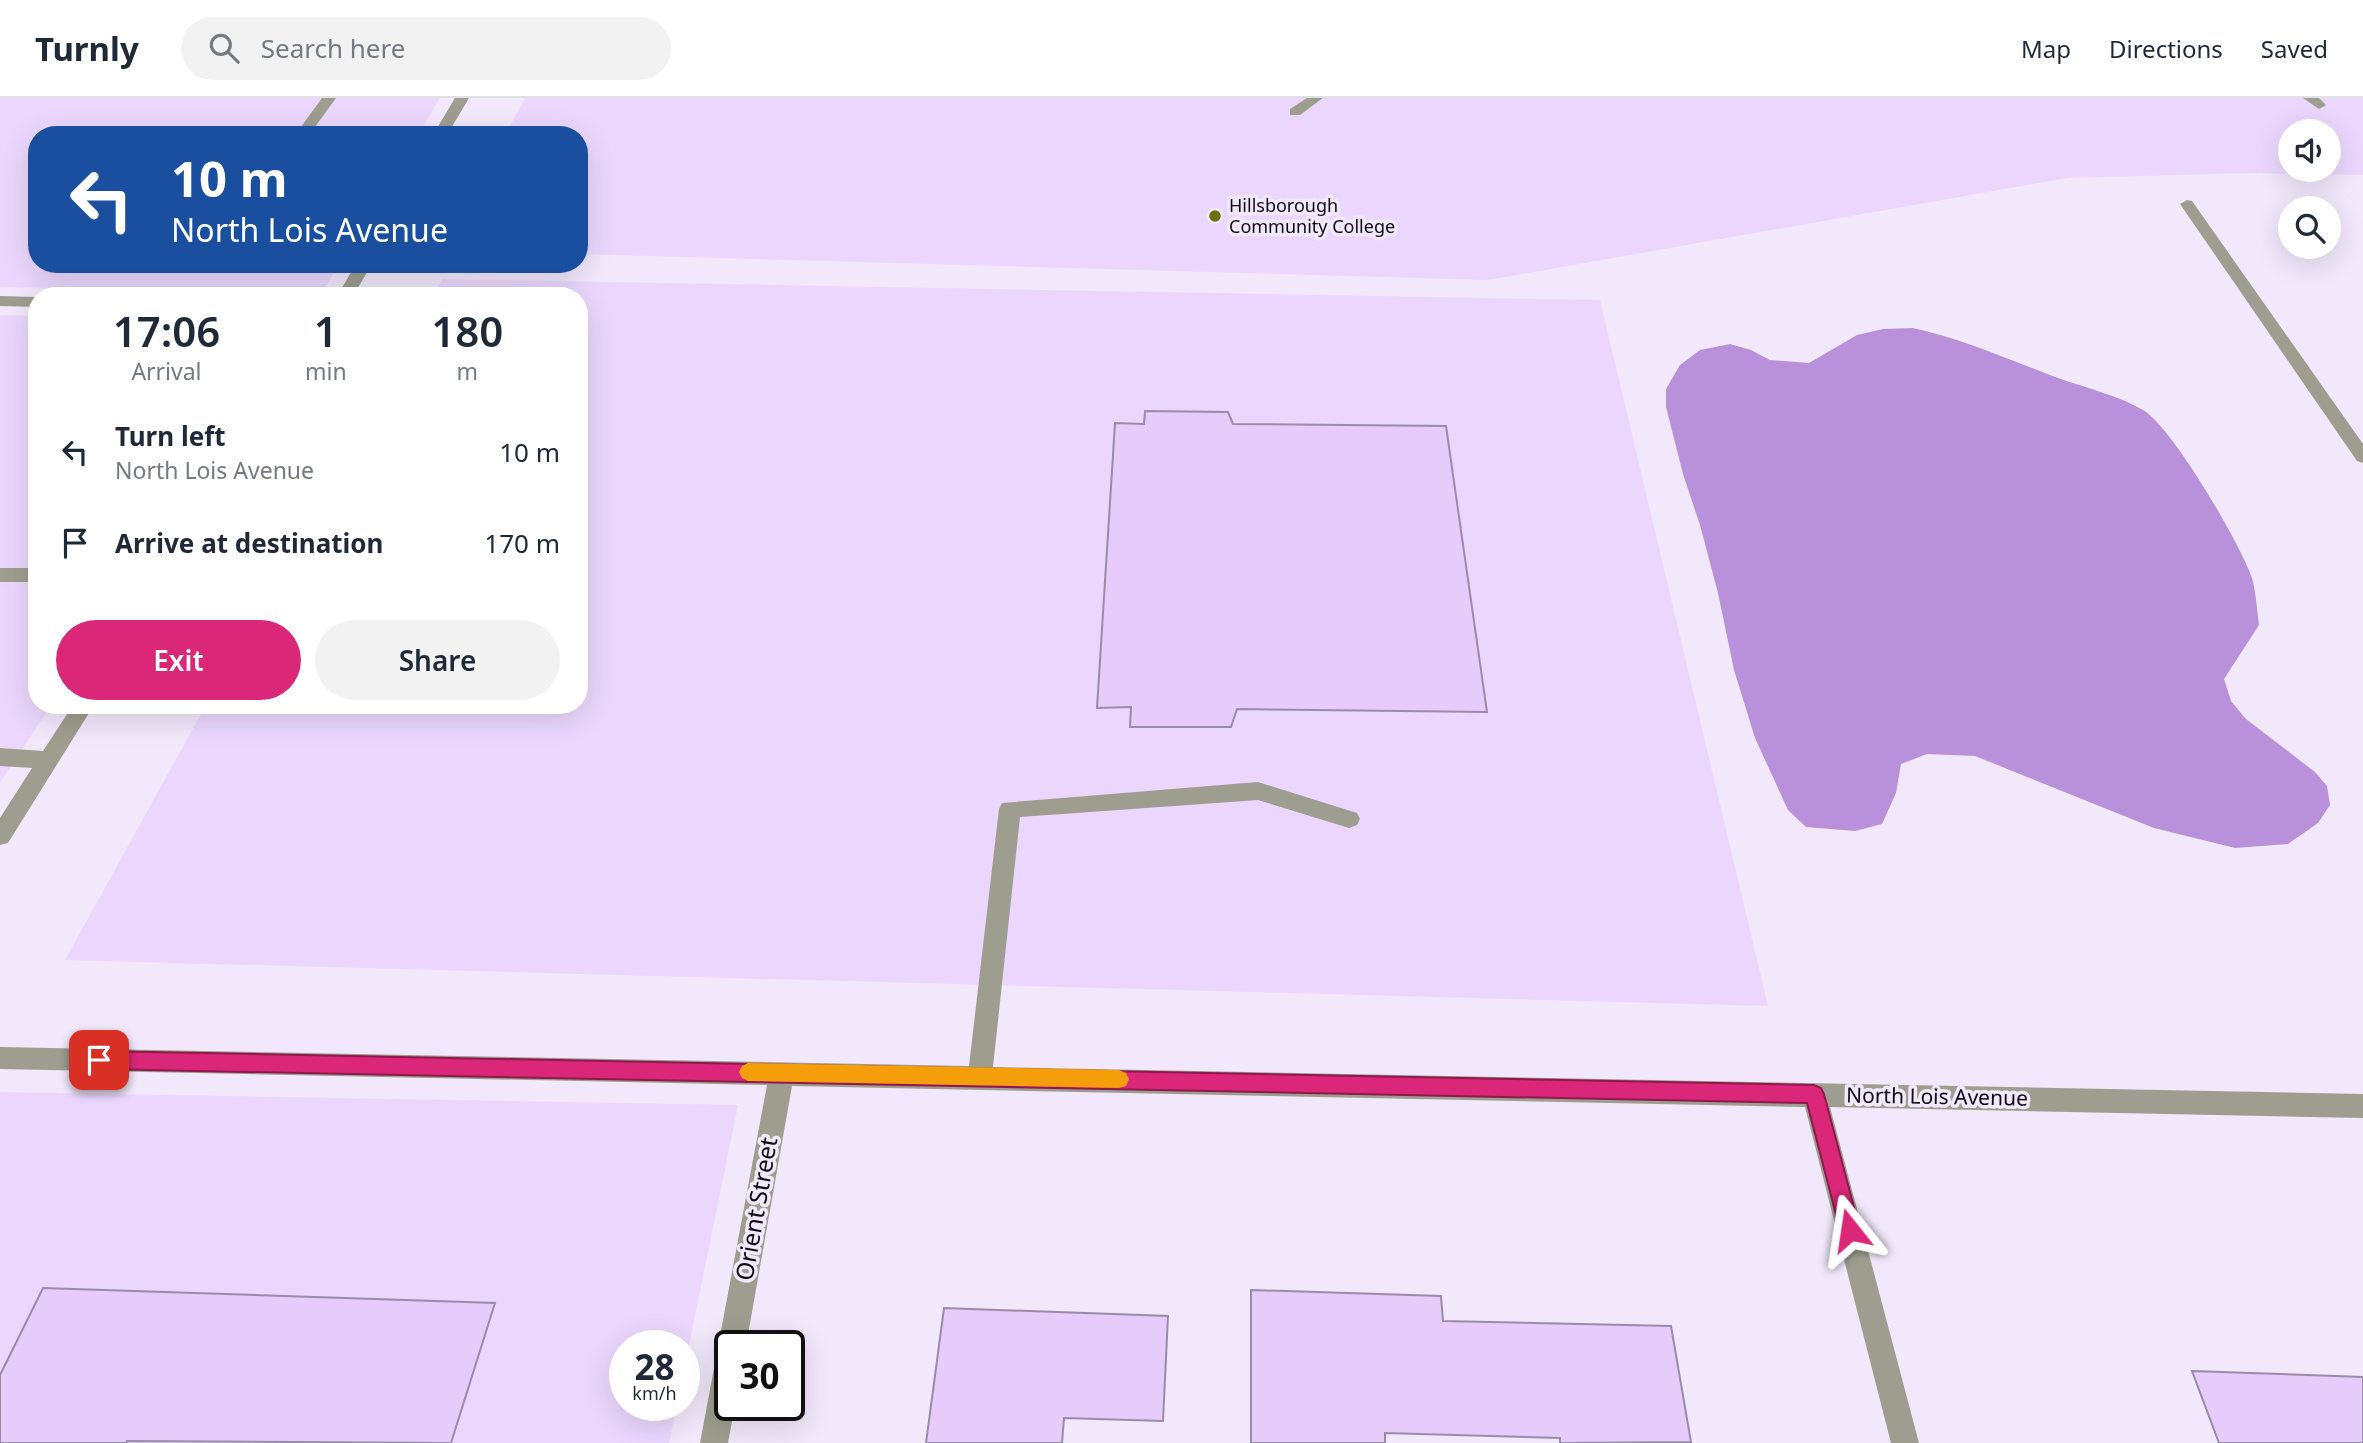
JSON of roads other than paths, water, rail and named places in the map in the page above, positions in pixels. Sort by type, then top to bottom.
[{"type":"street","points":[[309,126],[329,98]]},
{"type":"street","points":[[445,126],[462,98]]},
{"type":"street","points":[[1295,112],[1317,98]]},
{"type":"street","points":[[2187,204],[2363,457]]},
{"type":"street","points":[[0,301],[28,302]]},
{"type":"street","points":[[0,575],[28,575]]},
{"type":"street","points":[[0,836],[78,714]]},
{"type":"street","points":[[0,757],[48,760]]},
{"type":"street","points":[[980,1077],[1010,809],[1258,791],[1349,819]]},
{"type":"street","name":"North Lois Avenue","points":[[0,1058],[2363,1106]]},
{"type":"street","name":"Orient Street","points":[[735,1330],[782,1072]]},
{"type":"street","points":[[1814,1094],[1905,1443]]},
{"type":"street","points":[[714,1443],[718,1421]]},
{"type":"place","name":"Hillsborough Community College","points":[[1215,216]]}]
